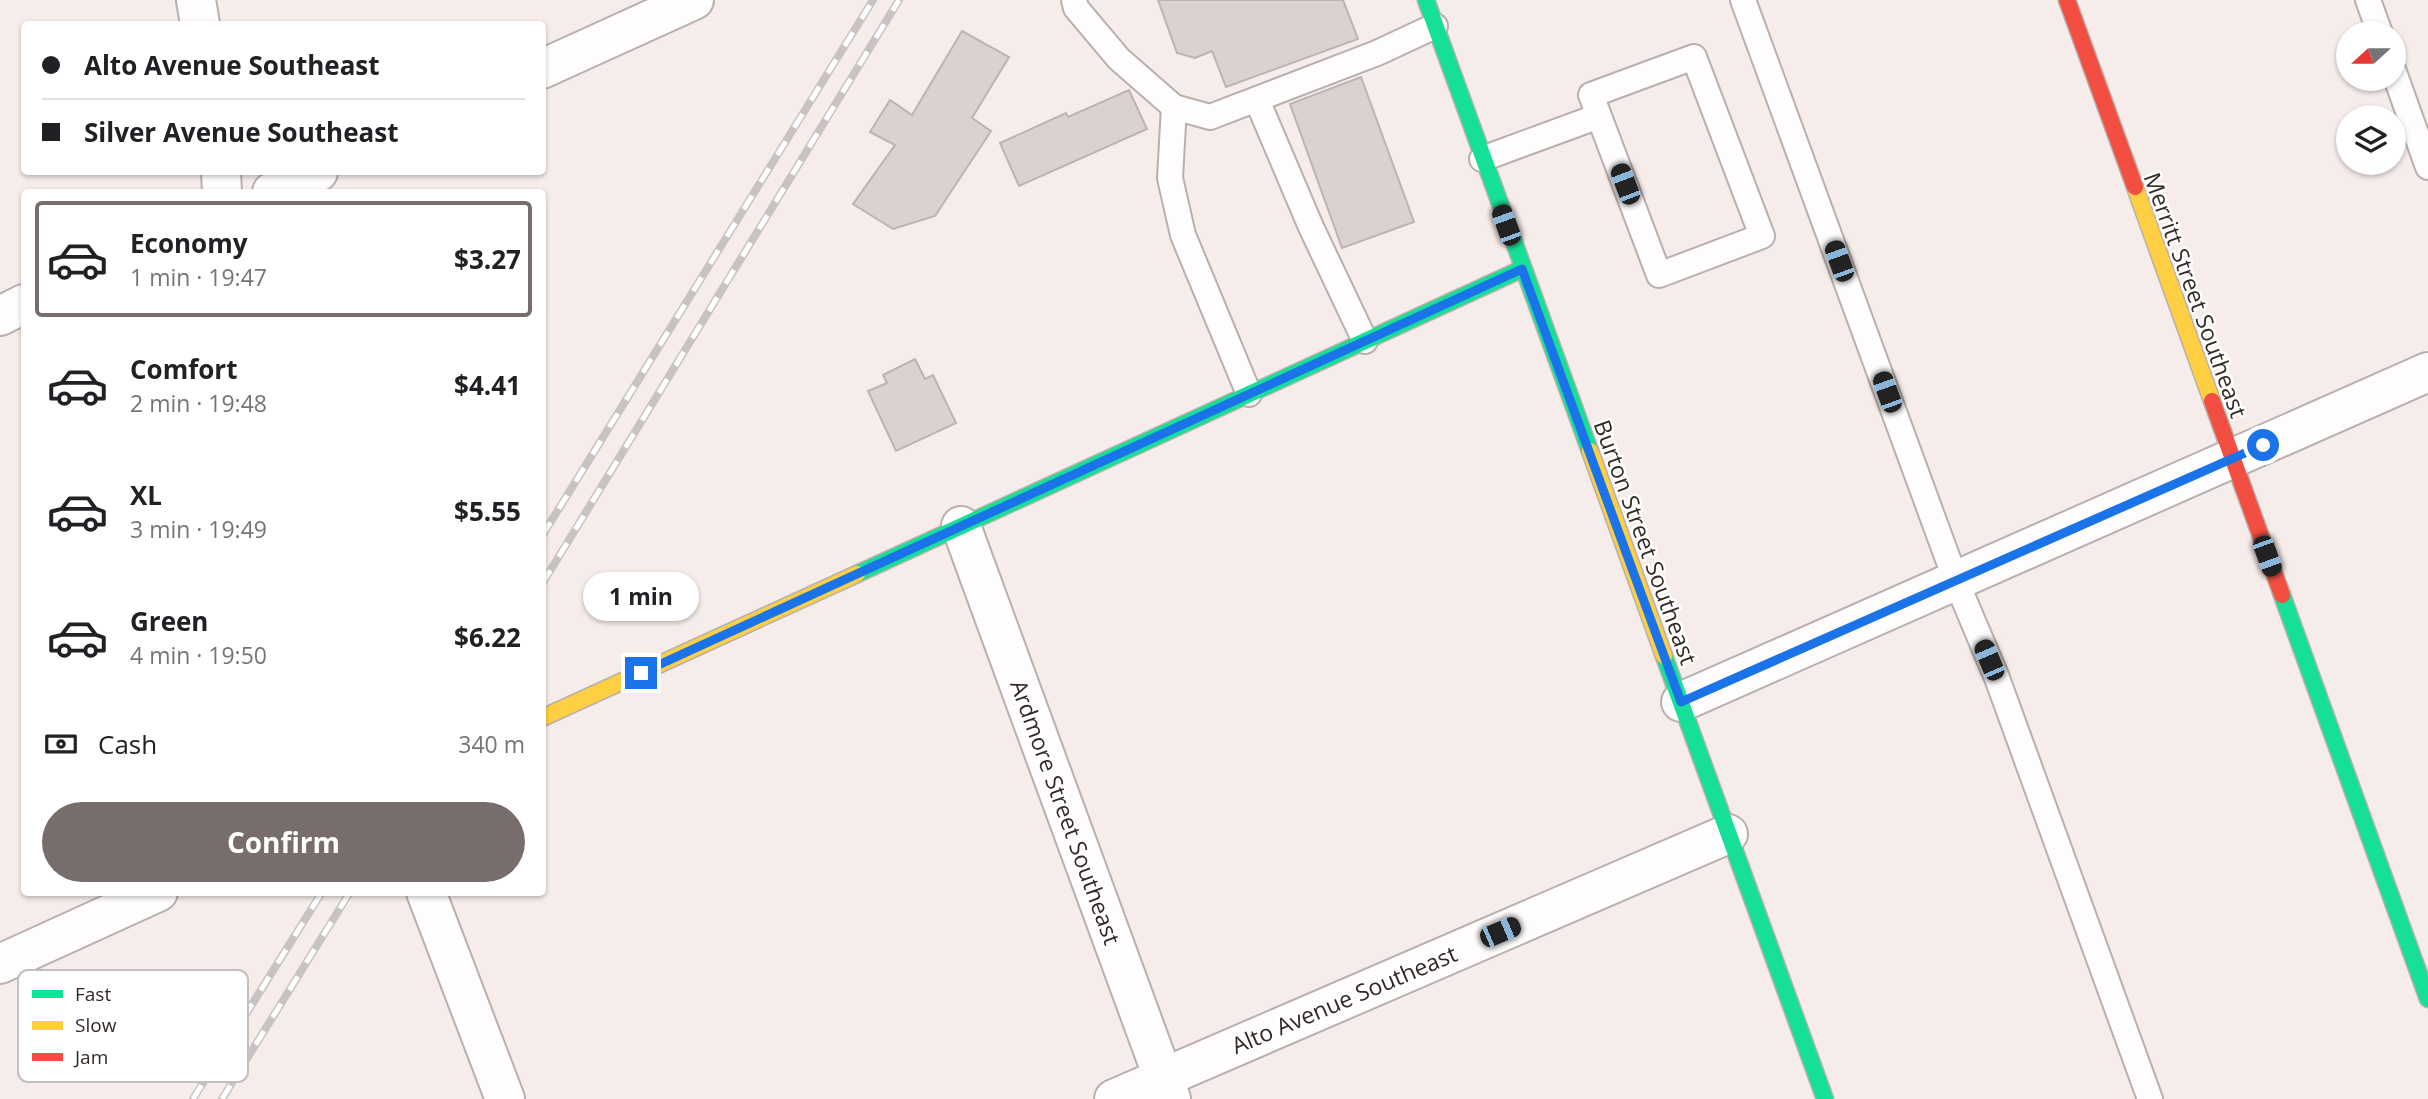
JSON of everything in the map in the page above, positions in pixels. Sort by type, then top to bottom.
[{"type":"street","points":[[196,0],[200,21]]},
{"type":"street","points":[[546,67],[694,0]]},
{"type":"street","name":"Burton Street Southeast","points":[[1426,0],[1825,1099]]},
{"type":"street","name":"Merritt Street Southeast","points":[[2067,0],[2428,999]]},
{"type":"street","points":[[279,189],[311,175]]},
{"type":"street","points":[[546,716],[1522,269]]},
{"type":"street","points":[[0,316],[21,306]]},
{"type":"street","points":[[1681,702],[2428,372]]},
{"type":"street","name":"Ardmore Street Southeast","points":[[961,526],[1167,1088]]},
{"type":"street","name":"Alto Avenue Southeast","points":[[1114,1099],[1167,1088],[1728,834]]},
{"type":"street","points":[[0,964],[149,896]]},
{"type":"street","points":[[428,896],[505,1099]]},
{"type":"lane","points":[[1074,0],[1076,8],[1119,59],[1174,107],[1210,117],[1377,52],[1435,26]]},
{"type":"lane","points":[[1743,0],[1956,581],[1997,678],[2150,1099]]},
{"type":"lane","points":[[2368,0],[2376,21]]},
{"type":"lane","points":[[1693,57],[1762,236],[1659,275],[1599,116],[1591,95],[1693,57]]},
{"type":"lane","points":[[2401,91],[2428,167]]},
{"type":"lane","points":[[1257,100],[1311,227],[1365,341]]},
{"type":"lane","points":[[1174,107],[1170,178],[1183,235],[1249,394]]},
{"type":"lane","points":[[1482,159],[1599,116]]},
{"type":"building","points":[[1158,0],[1343,0],[1358,39],[1226,87],[1212,51],[1195,58],[1177,53]]},
{"type":"building","points":[[962,31],[1009,57],[972,118],[991,131],[935,216],[893,229],[853,204],[895,145],[870,132],[890,100],[912,115]]},
{"type":"building","points":[[1361,77],[1414,222],[1342,248],[1290,104]]},
{"type":"building","points":[[1129,90],[1147,129],[1019,186],[1000,143],[1066,113],[1068,117]]},
{"type":"building","points":[[915,359],[925,379],[933,375],[956,423],[896,451],[868,391],[887,383],[883,375]]},
{"type":"railway","points":[[546,530],[873,0]]},
{"type":"railway","points":[[546,577],[899,0]]},
{"type":"railway","points":[[248,1011],[320,896]]},
{"type":"railway","points":[[248,1057],[348,896]]},
{"type":"railway","points":[[193,1099],[204,1082]]},
{"type":"railway","points":[[222,1099],[233,1082]]},
{"type":"traffic: fast","points":[[1426,0],[1590,451]]},
{"type":"traffic: fast","points":[[857,574],[1522,269]]},
{"type":"traffic: fast","points":[[2282,595],[2428,999]]},
{"type":"traffic: fast","points":[[1664,656],[1825,1099]]},
{"type":"traffic: slow","points":[[2135,187],[2212,401]]},
{"type":"traffic: slow","points":[[1590,451],[1664,656]]},
{"type":"traffic: slow","points":[[546,716],[857,574]]},
{"type":"traffic: jam","points":[[2067,0],[2135,187]]},
{"type":"traffic: jam","points":[[2212,401],[2282,595]]},
{"type":"route","points":[[641,673],[1522,269],[1681,702],[2263,445]]}]
